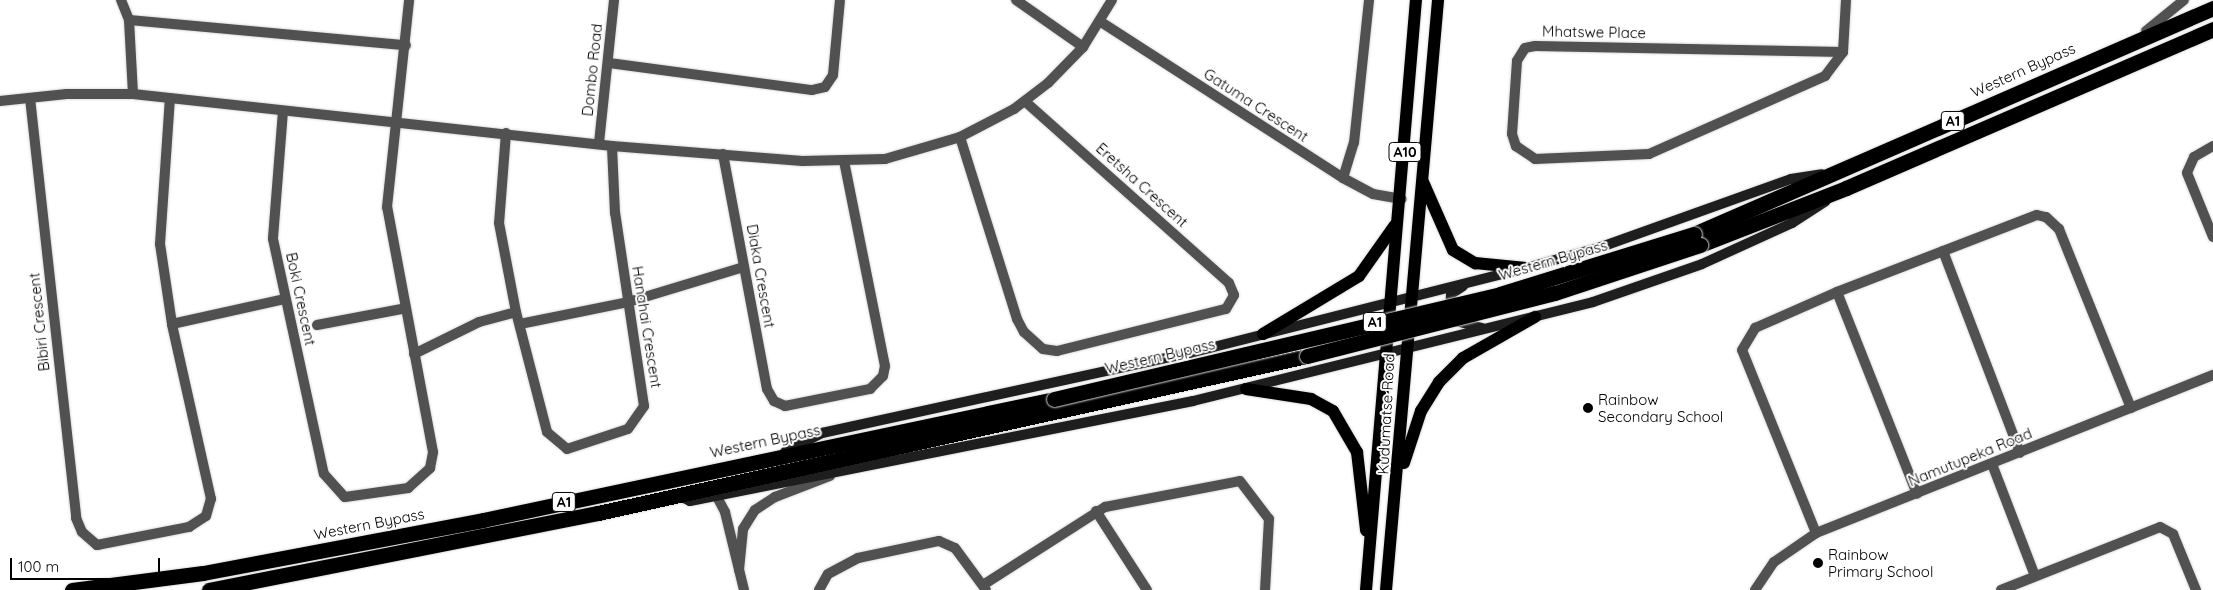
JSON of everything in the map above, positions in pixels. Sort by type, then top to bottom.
[{"type":"highway","name":"Western Bypass","points":[[72,590],[203,573],[484,520],[777,456],[1054,399],[1500,294],[1697,240],[1841,171],[2128,42],[2213,8]]},
{"type":"highway","name":"Western Bypass","points":[[210,590],[678,495],[1307,356],[1555,293],[1697,240],[1846,188],[2213,29]]},
{"type":"main road","name":"Kudumatse Road","points":[[1366,590],[1390,303],[1402,200],[1416,0]]},
{"type":"main road","name":"Kudumatse Road","points":[[1386,590],[1398,483],[1408,298],[1422,180],[1438,0]]},
{"type":"main road","points":[[1422,180],[1453,250],[1475,263],[1526,268]]},
{"type":"main road","points":[[1263,334],[1359,276],[1377,257],[1400,218]]},
{"type":"main road","points":[[1398,483],[1421,411],[1439,382],[1463,358],[1535,317]]},
{"type":"main road","points":[[1246,389],[1311,399],[1333,411],[1357,452],[1369,555]]},
{"type":"street","points":[[121,0],[129,20],[133,94]]},
{"type":"street","points":[[409,0],[406,45],[387,207],[402,309],[414,354],[472,325],[516,312]]},
{"type":"street","name":"Dombo Road","points":[[599,143],[609,63],[614,0]]},
{"type":"street","points":[[609,63],[812,90],[825,88],[833,76],[840,0]]},
{"type":"street","points":[[1016,0],[1082,47]]},
{"type":"street","points":[[0,101],[133,94],[283,112],[396,121],[612,146],[844,162],[892,157],[960,137],[1025,101],[1082,47],[1101,22],[1112,0]]},
{"type":"street","points":[[1343,178],[1354,143],[1369,0]]},
{"type":"street","points":[[1843,52],[1846,0]]},
{"type":"street","points":[[2128,42],[2168,17],[2184,0]]},
{"type":"street","points":[[129,20],[406,45]]},
{"type":"street","name":"Gatuma Crescent","points":[[1101,22],[1343,178],[1373,194],[1402,200]]},
{"type":"street","name":"Mhatswe Place","points":[[1535,46],[1843,52],[1839,63],[1817,81],[1649,154],[1535,158],[1516,146],[1512,134],[1517,61],[1525,48],[1535,46]]},
{"type":"street","name":"Bibiri Crescent","points":[[30,98],[76,518],[88,540],[97,545],[180,528],[206,516],[211,499],[172,324]]},
{"type":"street","points":[[170,98],[160,244],[172,324],[285,299]]},
{"type":"street","name":"Eretsha Crescent","points":[[960,137],[1004,282],[1018,319],[1032,341],[1057,351],[1222,312],[1234,295],[1229,283],[1025,101]]},
{"type":"street","name":"Boki Crescent","points":[[283,112],[271,221],[285,299],[324,474],[333,487],[345,497],[408,488],[430,468],[433,452],[414,354]]},
{"type":"street","points":[[506,133],[500,223],[516,312],[520,324],[628,302],[744,266]]},
{"type":"street","name":"Hanahai Crescent","points":[[520,324],[547,432],[555,443],[567,450],[586,447],[628,429],[639,418],[644,406],[615,213],[612,146]]},
{"type":"street","points":[[2213,146],[2194,157],[2187,173],[2213,237]]},
{"type":"street","name":"Diaka Crescent","points":[[723,154],[766,389],[774,401],[785,406],[870,389],[879,383],[885,366],[844,162]]},
{"type":"street","points":[[777,456],[822,433],[1263,334],[1526,268],[1601,247],[1791,178],[1841,171]]},
{"type":"street","points":[[678,495],[690,501],[1246,389],[1535,317],[1702,264],[1792,223],[1846,188]]},
{"type":"street","points":[[1816,533],[1742,350],[1754,328],[1837,292],[2037,215],[2054,222],[2131,408]]},
{"type":"street","points":[[1943,250],[2020,453]]},
{"type":"street","points":[[1470,281],[1451,294],[1450,311],[1456,321],[1486,329]]},
{"type":"street","points":[[1837,292],[1917,494]]},
{"type":"street","points":[[317,325],[402,309]]},
{"type":"street","points":[[1330,318],[1347,326],[1352,340],[1349,353],[1336,366]]},
{"type":"street","name":"Namutupeka Road","points":[[1755,590],[1774,562],[1816,533],[2213,375]]},
{"type":"street","points":[[1992,464],[2035,576]]},
{"type":"street","points":[[739,570],[743,529],[755,510],[775,497],[840,472]]},
{"type":"street","points":[[819,590],[828,574],[858,558],[930,542],[955,548],[984,588],[1096,511],[1240,480],[1269,519],[1265,590]]},
{"type":"street","points":[[716,495],[725,512],[744,590]]},
{"type":"street","points":[[1096,511],[1147,590]]},
{"type":"street","points":[[2001,590],[2160,527],[2173,534],[2196,590]]},
{"type":"place","name":"Rainbow Secondary School","points":[[1588,408]]},
{"type":"place","name":"Rainbow Primary School","points":[[1818,563]]}]
